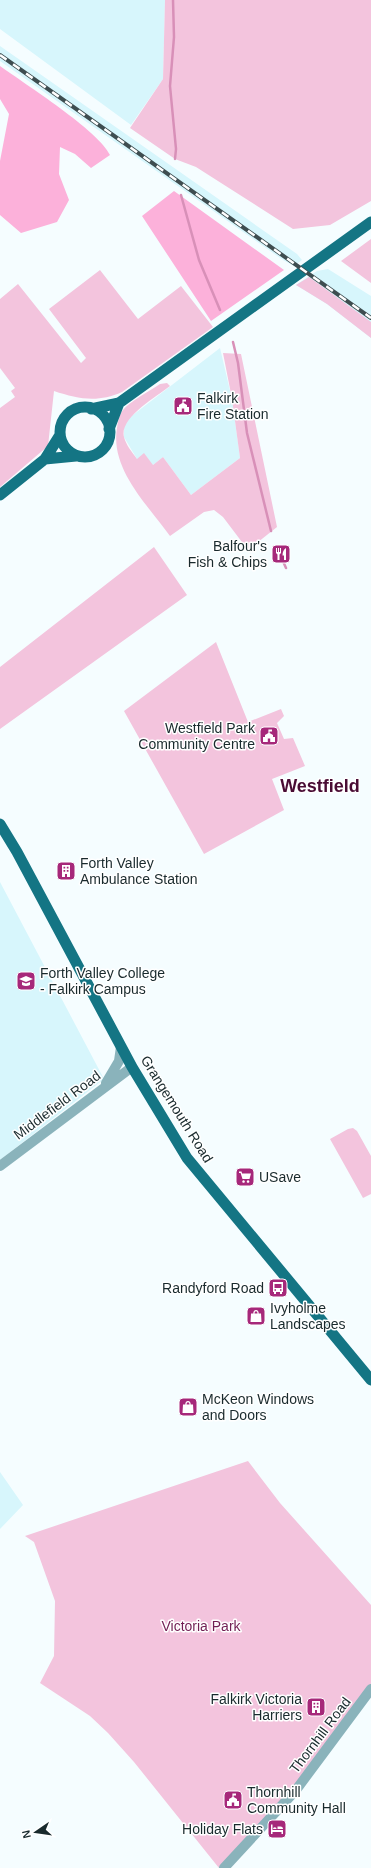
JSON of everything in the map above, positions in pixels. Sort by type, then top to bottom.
[{"type":"main road","points":[[0,495],[45,459],[60,435],[61,426],[67,415],[78,408],[91,408],[119,403],[371,222]]},
{"type":"main road","points":[[45,459],[76,456],[87,457],[101,451],[109,437],[109,429],[119,403]]},
{"type":"main road","points":[[91,408],[103,416],[109,429]]},
{"type":"main road","points":[[60,435],[65,448],[76,456]]},
{"type":"main road","name":"Grangemouth Road","points":[[0,824],[17,852],[132,1067],[186,1158],[371,1380]]},
{"type":"street","points":[[102,1089],[119,1061],[121,1047]]},
{"type":"street","name":"Middlefield Road","points":[[0,1166],[132,1067]]},
{"type":"street","name":"Thornhill Road","points":[[224,1868],[296,1790],[371,1689]]},
{"type":"shaded area","points":[[0,0],[165,0],[163,79],[131,125],[0,29]]},
{"type":"shaded area","points":[[0,46],[297,254],[302,260],[294,266],[283,260],[0,61]]},
{"type":"shaded area","points":[[0,66],[77,121],[103,145],[110,155],[91,168],[75,154],[60,147],[59,174],[69,200],[57,222],[21,233],[0,215],[0,161],[9,114],[0,99]]},
{"type":"shaded area","points":[[174,191],[284,270],[211,321],[142,216]]},
{"type":"shaded area","points":[[328,269],[371,296],[371,338],[327,304],[296,285],[317,271]]},
{"type":"shaded area","points":[[220,348],[232,399],[240,458],[191,495],[163,457],[153,465],[137,459],[124,437],[124,426],[129,418]]},
{"type":"shaded area","name":"Forth Valley College - Falkirk Campus","points":[[0,882],[104,1079],[0,1160]]},
{"type":"shaded area","points":[[0,1472],[23,1505],[0,1529]]},
{"type":"green space","points":[[165,0],[371,0],[371,201],[330,225],[293,229],[196,167],[175,159],[130,128],[163,79]]},
{"type":"green space","points":[[371,239],[371,283],[341,261]]},
{"type":"green space","points":[[100,270],[138,319],[181,286],[213,327],[122,392],[105,398],[88,399],[54,391],[48,446],[0,487],[0,408],[15,397],[11,391],[15,388],[0,368],[0,299],[18,284],[81,363],[86,358],[49,309]]},
{"type":"green space","points":[[309,277],[371,322],[371,338],[327,304],[296,285]]},
{"type":"green space","points":[[223,353],[241,354],[277,527],[248,550],[223,517],[214,510],[204,512],[170,536],[132,485],[119,458],[116,443],[118,423],[123,410],[135,400],[160,384],[167,383],[170,386],[140,408],[127,423],[124,430],[126,443],[137,459],[144,453],[153,465],[163,457],[191,495],[240,458],[232,399]]},
{"type":"green space","points":[[154,547],[187,595],[0,729],[0,667]]},
{"type":"green space","points":[[216,642],[248,722],[281,709],[284,716],[277,723],[284,739],[293,738],[305,766],[272,779],[284,810],[204,854],[124,711]]},
{"type":"green space","points":[[353,1128],[357,1131],[371,1156],[371,1194],[363,1198],[330,1139],[348,1129]]},
{"type":"green space","name":"Victoria Park","points":[[248,1461],[280,1503],[371,1605],[371,1689],[344,1727],[224,1868],[219,1868],[134,1762],[108,1733],[90,1716],[40,1683],[54,1656],[55,1601],[34,1542],[25,1536]]},
{"type":"waterway","points":[[173,0],[174,37],[170,86],[176,149],[175,159]]},
{"type":"waterway","points":[[181,195],[199,260],[220,310]]},
{"type":"waterway","points":[[233,342],[238,363],[247,433],[271,531]]},
{"type":"waterway","points":[[282,559],[286,568]]},
{"type":"railway","points":[[0,55],[371,318]]},
{"type":"place","name":"Falkirk Fire Station","points":[[183,406]]},
{"type":"place","name":"Balfour's Fish & Chips","points":[[281,554]]},
{"type":"place","name":"Westfield Park Community Centre","points":[[269,736]]},
{"type":"place","name":"Forth Valley Ambulance Station","points":[[66,871]]},
{"type":"place","name":"Forth Valley College - Falkirk Campus","points":[[26,981]]},
{"type":"place","name":"USave","points":[[245,1177]]},
{"type":"place","name":"Randyford Road","points":[[278,1288]]},
{"type":"place","name":"Ivyholme Landscapes","points":[[256,1316]]},
{"type":"place","name":"McKeon Windows and Doors","points":[[188,1407]]},
{"type":"place","name":"Falkirk Victoria Harriers","points":[[316,1707]]},
{"type":"place","name":"Thornhill Community Hall","points":[[233,1800]]},
{"type":"place","name":"Holiday Flats","points":[[277,1829]]},
{"type":"district","name":"Westfield","points":[[320,786]]}]
